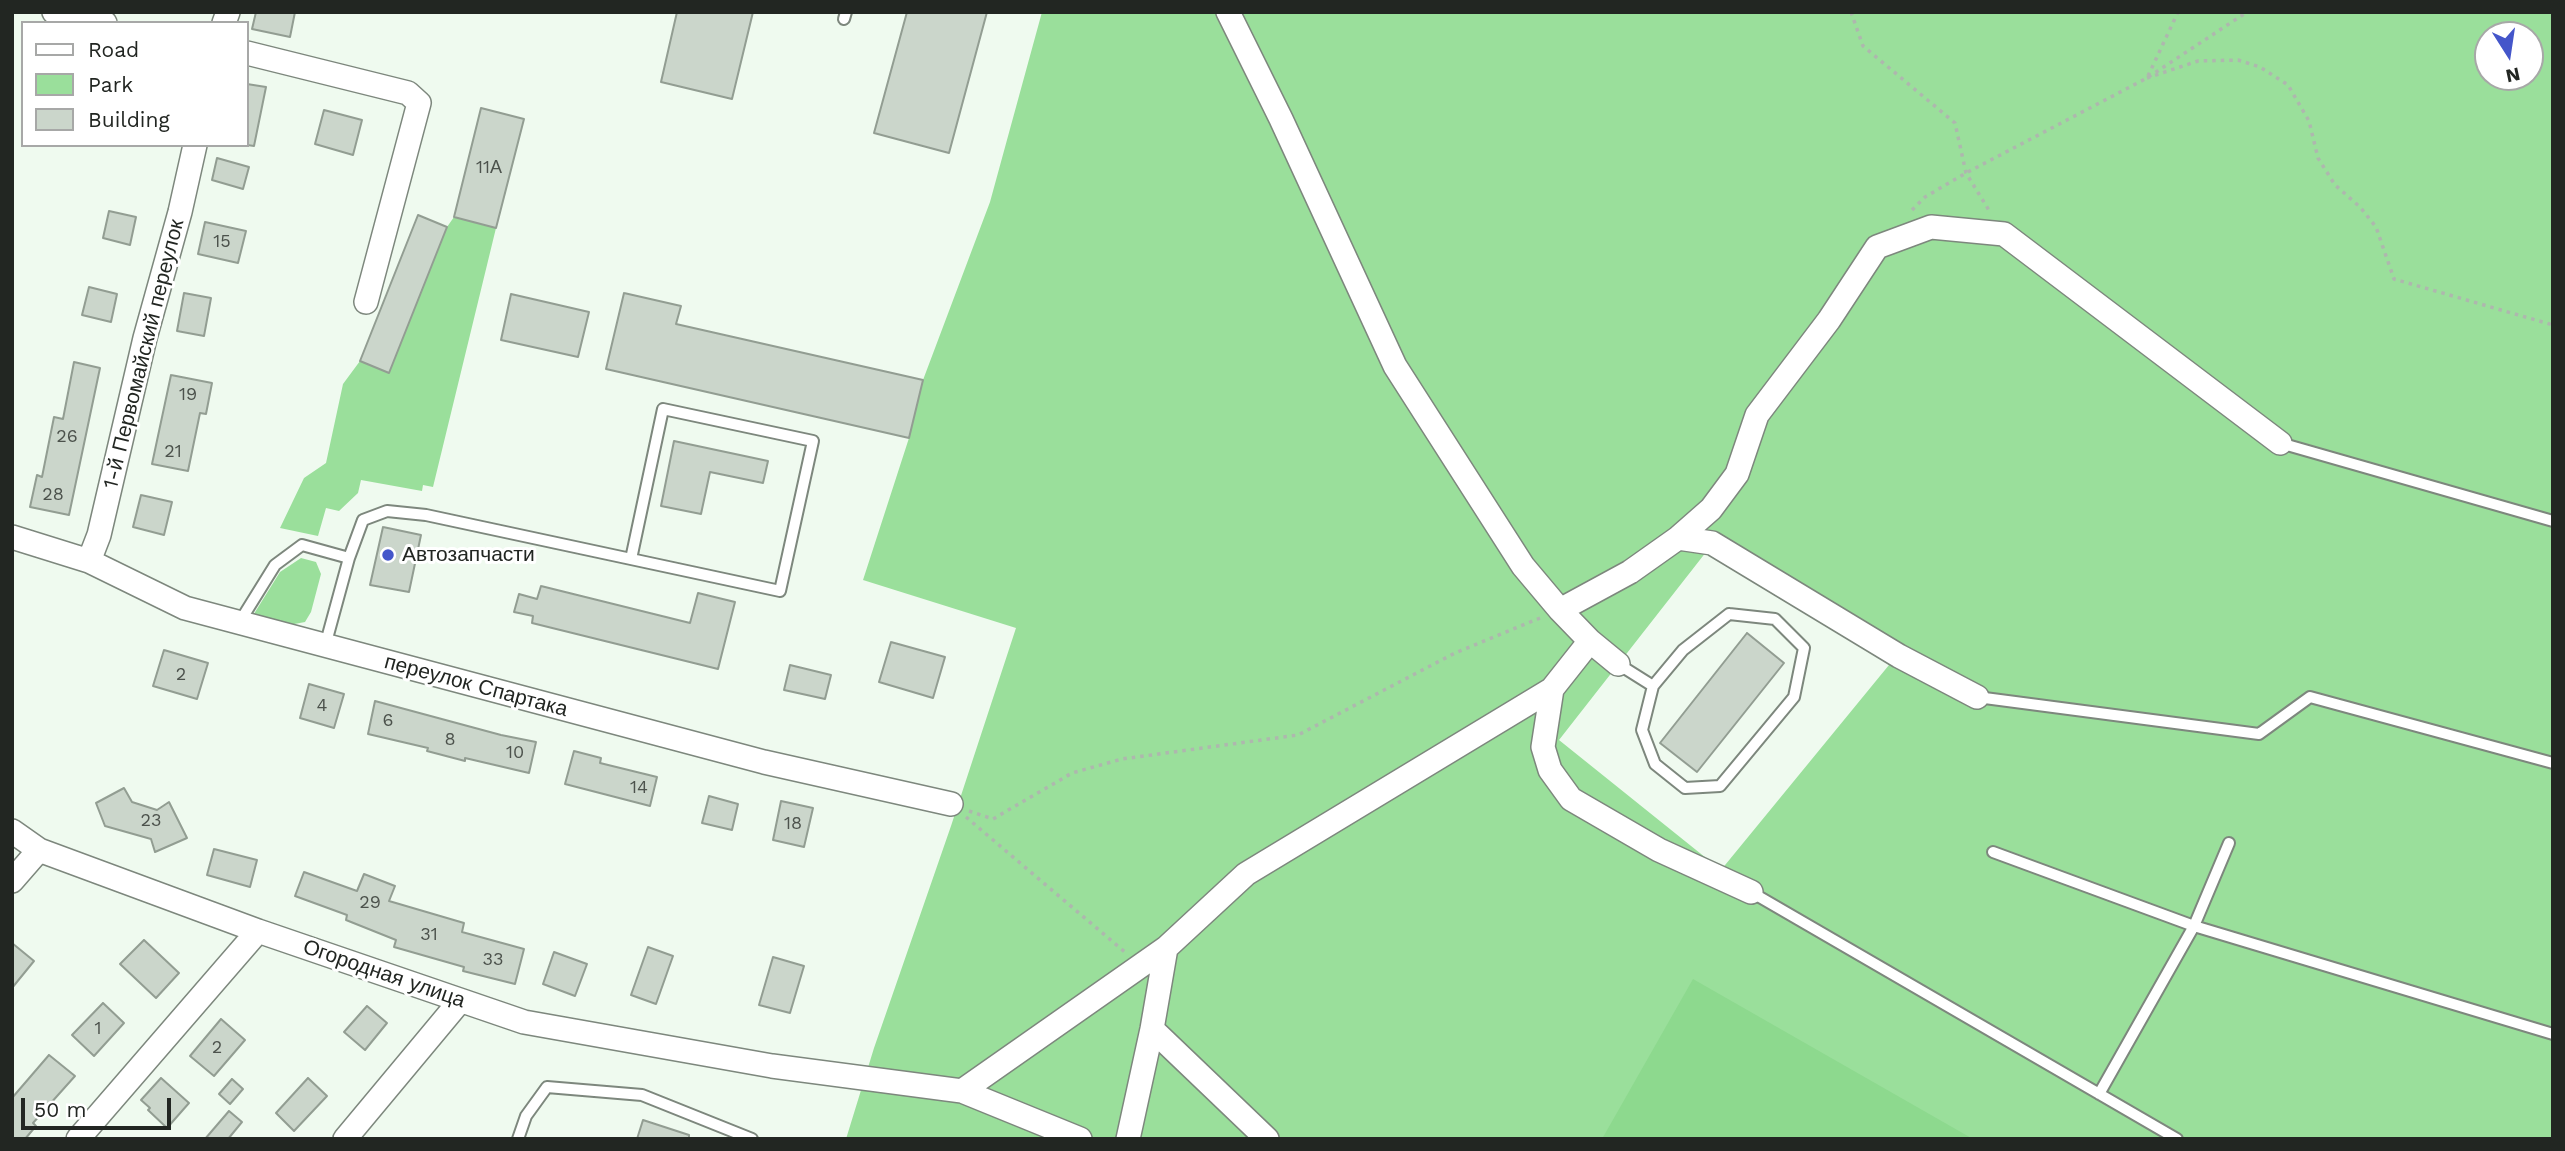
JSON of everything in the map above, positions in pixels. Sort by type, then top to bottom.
[{"type":"street","points":[[54,12],[96,21]]},
{"type":"street","points":[[1228,12],[1281,119],[1395,366],[1523,566],[1590,641],[1618,664]]},
{"type":"street","points":[[248,53],[408,93],[419,103],[366,302]]},
{"type":"street","name":"1-й Первомайский переулок","points":[[89,561],[99,535],[145,338],[180,212],[195,147]]},
{"type":"street","points":[[1560,610],[1630,572],[1678,538],[1711,509],[1737,474],[1757,415],[1829,320],[1877,247],[1931,228],[2004,234],[2280,443]]},
{"type":"street","name":"переулок Спартака","points":[[12,537],[89,561],[184,608],[764,762],[951,804]]},
{"type":"street","points":[[1678,538],[1712,543],[1899,656],[1977,697]]},
{"type":"street","points":[[962,1091],[1166,948],[1246,874],[1552,689],[1590,641]]},
{"type":"street","points":[[1552,689],[1543,747],[1550,770],[1571,799],[1659,850],[1751,892]]},
{"type":"street","name":"Огородная улица","points":[[12,831],[39,850],[258,931],[524,1022],[772,1066],[962,1091],[1080,1139]]},
{"type":"street","points":[[12,881],[39,850]]},
{"type":"street","points":[[78,1139],[258,931]]},
{"type":"street","points":[[1128,1139],[1166,948]]},
{"type":"street","points":[[345,1139],[460,1001]]},
{"type":"street","points":[[1152,1029],[1267,1139]]},
{"type":"lane","points":[[325,646],[349,558],[363,520],[387,511],[426,515],[780,591],[813,441],[663,409],[631,559]]},
{"type":"lane","points":[[2280,443],[2553,522]]},
{"type":"lane","points":[[239,623],[275,565],[302,545],[349,558]]},
{"type":"lane","points":[[1728,614],[1775,619],[1804,648],[1794,697],[1720,786],[1685,788],[1655,764],[1642,730],[1653,686],[1683,650],[1728,614]]},
{"type":"lane","points":[[1618,664],[1653,686]]},
{"type":"lane","points":[[1977,697],[2259,734],[2311,697],[2553,762]]},
{"type":"lane","points":[[2099,1094],[2194,926],[2229,843]]},
{"type":"lane","points":[[1993,852],[2194,926],[2553,1034]]},
{"type":"lane","points":[[1751,892],[2177,1139]]},
{"type":"lane","points":[[518,1139],[526,1116],[547,1087],[642,1095],[752,1139]]},
{"type":"path","points":[[1851,12],[1863,46],[1955,123],[1966,173],[2004,234]]},
{"type":"path","points":[[2147,78],[2178,12]]},
{"type":"path","points":[[1906,217],[1925,197],[2147,78],[2246,12]]},
{"type":"path","points":[[2147,78],[2198,61],[2238,60],[2260,67],[2288,85],[2309,121],[2318,158],[2335,185],[2360,206],[2376,228],[2394,279],[2553,325]]},
{"type":"path","points":[[951,804],[993,819],[1072,773],[1122,760],[1298,735],[1455,653],[1560,610]]},
{"type":"path","points":[[951,804],[1140,966]]},
{"type":"green space","points":[[1042,12],[2553,12],[2553,1139],[846,1139],[874,1048],[1016,628],[863,580],[909,438],[923,380],[990,202]],"holes":[[[1710,547],[1889,665],[1721,870],[1559,740]]]},
{"type":"green space","points":[[454,217],[496,228],[433,487],[423,485],[422,491],[361,480],[358,493],[339,511],[326,508],[318,536],[280,528],[304,478],[326,463],[343,384],[360,361],[389,372],[447,227]]},
{"type":"green space","points":[[301,558],[316,562],[321,574],[311,612],[305,622],[289,625],[252,617],[280,572]]},
{"type":"green space","points":[[1693,979],[1973,1139],[1602,1139]]},
{"type":"building","points":[[256,12],[295,12],[290,37],[252,29]]},
{"type":"building","points":[[677,12],[753,12],[732,99],[661,82]]},
{"type":"building","points":[[907,12],[987,12],[949,153],[874,133]]},
{"type":"building","points":[[248,84],[266,87],[254,146],[248,145]]},
{"type":"building","points":[[481,108],[524,119],[496,228],[454,217]]},
{"type":"building","points":[[324,110],[362,120],[353,155],[315,144]]},
{"type":"building","points":[[217,158],[249,167],[243,189],[212,180]]},
{"type":"building","points":[[109,211],[136,217],[130,245],[103,238]]},
{"type":"building","points":[[418,215],[447,227],[389,373],[360,361]]},
{"type":"building","points":[[205,222],[246,231],[238,263],[198,254]]},
{"type":"building","points":[[89,287],[117,294],[111,322],[82,315]]},
{"type":"building","points":[[184,293],[211,298],[204,336],[177,331]]},
{"type":"building","points":[[624,293],[681,306],[676,324],[923,380],[909,438],[606,369]]},
{"type":"building","points":[[511,294],[589,312],[578,357],[501,340]]},
{"type":"building","points":[[74,362],[100,368],[69,515],[30,507],[37,475],[42,477],[54,417],[63,419]]},
{"type":"building","points":[[171,375],[212,383],[206,414],[200,413],[188,471],[152,464]]},
{"type":"building","points":[[674,441],[768,461],[763,483],[710,472],[701,514],[661,506]]},
{"type":"building","points":[[141,495],[172,502],[164,535],[133,527]]},
{"type":"building","points":[[383,527],[421,535],[409,592],[370,585]]},
{"type":"building","points":[[541,586],[690,623],[698,593],[735,602],[718,669],[532,623],[533,616],[514,612],[519,594],[537,599]]},
{"type":"building","points":[[1747,633],[1784,663],[1697,772],[1660,743]]},
{"type":"building","points":[[891,642],[945,657],[933,698],[879,682]]},
{"type":"building","points":[[164,650],[208,663],[197,699],[153,686]]},
{"type":"building","points":[[790,665],[831,675],[825,699],[784,690]]},
{"type":"building","points":[[309,684],[344,694],[334,728],[300,718]]},
{"type":"building","points":[[375,701],[536,742],[529,773],[465,758],[465,761],[427,751],[428,748],[368,734]]},
{"type":"building","points":[[574,751],[601,758],[600,763],[657,777],[650,806],[565,784]]},
{"type":"building","points":[[124,788],[132,802],[157,810],[169,802],[187,838],[155,852],[151,839],[105,826],[96,803]]},
{"type":"building","points":[[709,796],[738,804],[732,830],[702,823]]},
{"type":"building","points":[[781,801],[813,808],[804,847],[773,840]]},
{"type":"building","points":[[214,849],[257,860],[250,887],[207,875]]},
{"type":"building","points":[[304,872],[357,891],[364,874],[395,886],[389,901],[464,923],[462,932],[524,949],[515,984],[463,971],[464,967],[394,947],[396,940],[346,920],[347,915],[295,896]]},
{"type":"building","points":[[144,940],[179,973],[156,998],[120,964]]},
{"type":"building","points":[[12,943],[34,961],[12,988]]},
{"type":"building","points":[[648,947],[673,956],[656,1004],[631,995]]},
{"type":"building","points":[[554,952],[587,964],[575,996],[543,984]]},
{"type":"building","points":[[773,957],[804,966],[790,1013],[759,1005]]},
{"type":"building","points":[[103,1003],[124,1023],[94,1056],[72,1035]]},
{"type":"building","points":[[367,1006],[387,1023],[365,1050],[344,1032]]},
{"type":"building","points":[[221,1019],[245,1040],[214,1076],[190,1056]]},
{"type":"building","points":[[49,1055],[75,1076],[33,1123],[36,1126],[25,1139],[12,1139],[12,1098]]},
{"type":"building","points":[[161,1078],[189,1103],[167,1128],[141,1100]]},
{"type":"building","points":[[308,1078],[327,1096],[294,1131],[276,1113]]},
{"type":"building","points":[[232,1079],[243,1089],[230,1104],[219,1094]]},
{"type":"building","points":[[229,1111],[242,1122],[228,1139],[205,1139]]},
{"type":"building","points":[[643,1120],[689,1135],[689,1139],[637,1139]]},
{"type":"place","name":"Автозапчасти","points":[[388,555]]}]
